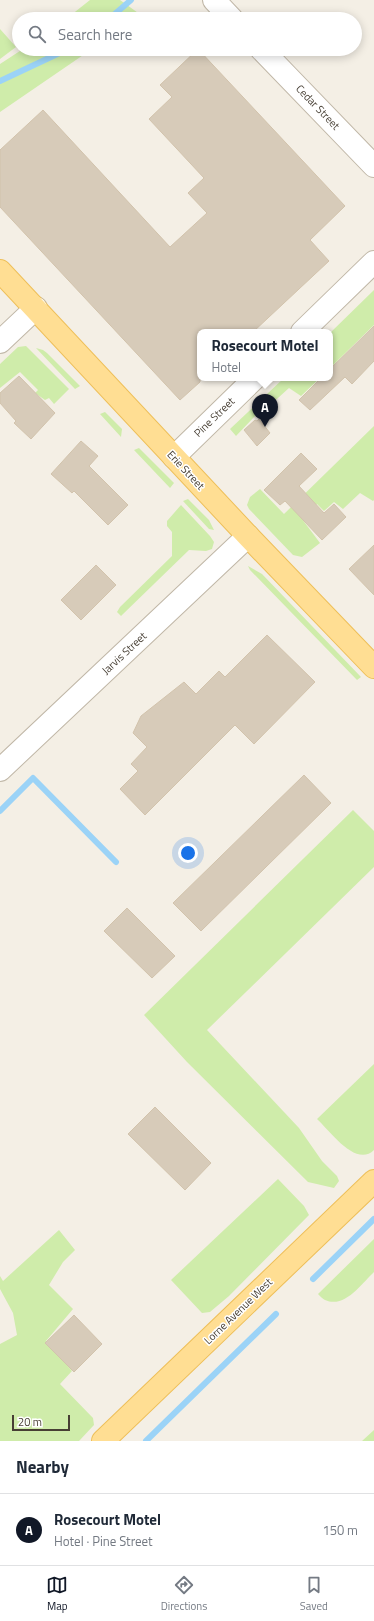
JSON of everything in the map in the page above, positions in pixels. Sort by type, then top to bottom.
[{"type":"main road","name":"Erie Street","points":[[0,271],[248,536],[374,667]]},
{"type":"main road","name":"Lorne Avenue West","points":[[103,1441],[374,1180]]},
{"type":"street","points":[[214,0],[225,12]]},
{"type":"street","name":"Cedar Street","points":[[268,56],[374,166]]},
{"type":"street","points":[[305,329],[374,262]]},
{"type":"street","points":[[0,342],[36,308]]},
{"type":"street","name":"Pine Street","points":[[174,456],[252,381]]},
{"type":"street","name":"Jarvis Street","points":[[0,770],[248,536]]},
{"type":"green space","points":[[90,0],[120,0],[137,12],[75,12]]},
{"type":"green space","points":[[0,29],[12,42],[12,50],[0,59]]},
{"type":"green space","points":[[12,56],[82,56],[0,112],[0,64]]},
{"type":"green space","points":[[374,290],[374,325],[333,365],[333,330]]},
{"type":"green space","points":[[26,346],[69,389],[54,404],[49,398],[45,400],[35,393],[38,390],[20,372],[0,388],[0,364],[18,347]]},
{"type":"green space","points":[[36,348],[47,353],[80,386],[75,389]]},
{"type":"green space","points":[[281,381],[317,381],[301,396],[289,388],[257,417],[255,416],[236,436],[230,429]]},
{"type":"green space","points":[[105,412],[122,429],[121,437],[100,414]]},
{"type":"green space","points":[[374,426],[374,500],[373,501],[360,493],[343,509],[334,502],[324,511],[317,504],[302,519],[320,543],[302,557],[293,555],[249,509],[247,505],[250,497],[260,489],[284,514]]},
{"type":"green space","points":[[139,448],[174,483],[170,488],[134,450]]},
{"type":"green space","points":[[188,499],[209,520],[214,530],[209,529],[183,501]]},
{"type":"green space","points":[[181,505],[210,536],[214,542],[212,549],[206,551],[189,550],[121,616],[117,612],[120,607],[172,556],[172,532],[167,526],[167,521]]},
{"type":"green space","points":[[248,566],[262,574],[361,677],[357,680],[250,570]]},
{"type":"green space","points":[[353,810],[374,831],[374,867],[207,1030],[299,1128],[322,1161],[337,1176],[339,1181],[334,1188],[308,1182],[187,1062],[144,1015]]},
{"type":"green space","points":[[374,1064],[374,1150],[367,1154],[359,1154],[344,1146],[317,1119]]},
{"type":"green space","points":[[278,1179],[304,1206],[309,1215],[229,1296],[210,1312],[202,1313],[171,1280]]},
{"type":"green space","points":[[59,1230],[75,1250],[63,1262],[49,1285],[73,1309],[46,1341],[72,1371],[60,1384],[93,1418],[94,1425],[79,1441],[0,1441],[0,1344],[17,1335],[13,1313],[0,1289],[0,1276],[3,1281]]},
{"type":"green space","points":[[374,1239],[374,1272],[352,1294],[339,1301],[332,1302],[325,1300],[318,1294]]},
{"type":"green space","points":[[374,1430],[374,1441],[362,1441]]},
{"type":"building","points":[[191,56],[205,56],[345,206],[310,240],[329,261],[256,329],[197,329],[197,381],[200,382],[180,400],[0,207],[0,150],[43,110],[170,247],[207,213],[188,193],[204,178],[149,119],[172,97],[160,85]]},
{"type":"building","points":[[374,326],[374,361],[352,384],[345,377],[310,410],[299,400],[318,381],[333,381],[333,366]]},
{"type":"building","points":[[19,376],[55,413],[31,439],[14,423],[16,421],[0,403],[0,393]]},
{"type":"building","points":[[259,419],[270,433],[257,446],[244,430],[255,420],[257,421]]},
{"type":"building","points":[[81,441],[98,456],[89,466],[128,505],[108,525],[74,491],[72,493],[51,474]]},
{"type":"building","points":[[301,453],[317,469],[299,486],[324,513],[334,504],[346,517],[322,540],[285,501],[280,505],[264,490]]},
{"type":"building","points":[[374,545],[374,595],[349,569]]},
{"type":"building","points":[[96,565],[116,585],[81,620],[61,600]]},
{"type":"building","points":[[267,635],[315,682],[254,744],[235,725],[145,815],[120,789],[138,771],[131,764],[147,747],[133,733],[141,716],[184,682],[196,694],[219,671],[225,677]]},
{"type":"building","points":[[304,775],[331,803],[201,931],[173,903]]},
{"type":"building","points":[[127,908],[175,956],[152,978],[104,931]]},
{"type":"building","points":[[155,1107],[211,1163],[185,1190],[128,1134]]},
{"type":"building","points":[[74,1315],[102,1344],[74,1372],[45,1343]]},
{"type":"waterway","points":[[117,12],[131,0]]},
{"type":"waterway","points":[[0,81],[53,56]]},
{"type":"waterway","points":[[0,811],[33,778],[116,862]]},
{"type":"waterway","points":[[313,1279],[374,1219]]},
{"type":"waterway","points":[[146,1441],[276,1314]]},
{"type":"place","name":"Rosecourt Motel","points":[[265,427]]}]
